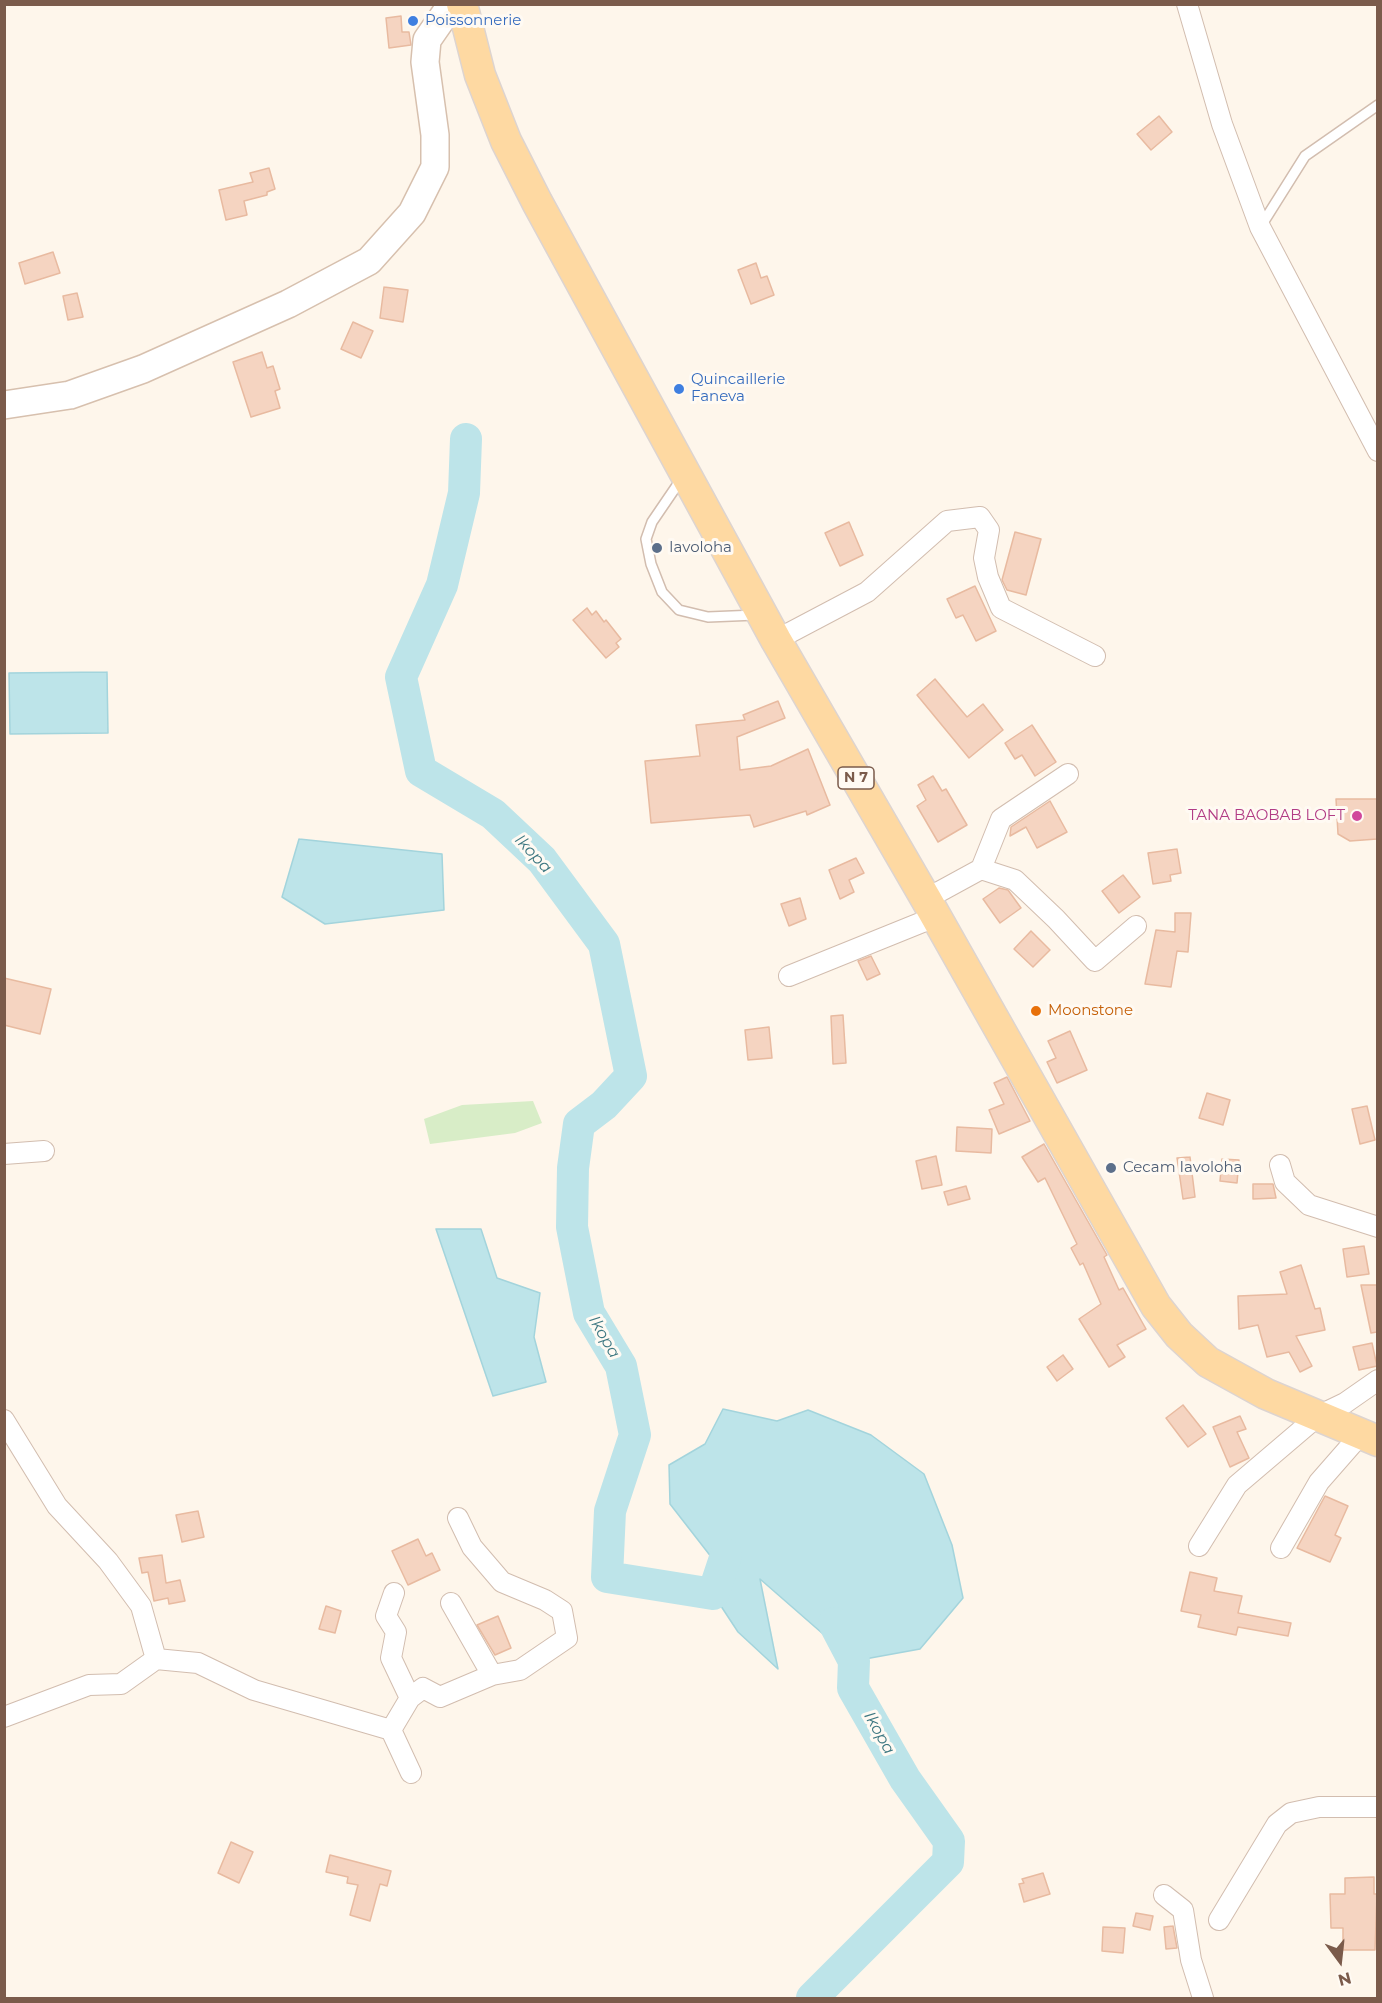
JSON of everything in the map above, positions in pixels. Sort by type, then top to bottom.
[{"type":"main road","name":"N 7","points":[[462,4],[480,75],[506,141],[762,615],[1156,1306],[1179,1335],[1208,1362],[1237,1380],[1369,1437]]},
{"type":"street","points":[[4,405],[70,395],[142,369],[288,304],[369,261],[412,213],[435,167],[435,135],[425,62],[427,40],[452,4]]},
{"type":"street","points":[[1187,4],[1222,124],[1260,227],[1377,451]]},
{"type":"street","points":[[776,640],[867,592],[947,521],[980,517],[989,530],[984,558],[988,577],[1001,608],[1095,657]]},
{"type":"street","points":[[789,976],[930,908],[981,869],[1001,819],[1068,774]]},
{"type":"street","points":[[981,869],[1015,880],[1056,919],[1095,962],[1136,926]]},
{"type":"street","points":[[4,1154],[44,1151]]},
{"type":"street","points":[[1280,1165],[1285,1182],[1309,1205],[1377,1227]]},
{"type":"street","points":[[1199,1546],[1237,1485],[1318,1416],[1345,1403],[1377,1380]]},
{"type":"street","points":[[4,1420],[57,1506],[108,1562],[141,1606],[156,1659]]},
{"type":"street","points":[[1281,1548],[1319,1482],[1369,1437]]},
{"type":"street","points":[[391,1730],[410,1698],[423,1689],[440,1697],[492,1675],[520,1670],[567,1638],[562,1611],[502,1582],[472,1547],[458,1518]]},
{"type":"street","points":[[394,1593],[386,1616],[396,1632],[391,1658],[410,1698]]},
{"type":"street","points":[[451,1603],[492,1675]]},
{"type":"street","points":[[4,1717],[89,1685],[121,1684],[156,1659],[198,1663],[254,1690],[391,1730],[411,1773]]},
{"type":"street","points":[[1219,1920],[1277,1824],[1291,1813],[1320,1807],[1377,1807]]},
{"type":"street","points":[[1164,1895],[1183,1910],[1191,1960],[1203,1998]]},
{"type":"lane","points":[[1260,227],[1305,156],[1377,105]]},
{"type":"lane","points":[[684,473],[652,522],[646,539],[651,564],[662,592],[679,609],[708,617],[762,615]]},
{"type":"green space","points":[[533,1101],[542,1123],[515,1133],[430,1144],[424,1119],[462,1105]]},
{"type":"water","points":[[107,672],[108,733],[10,734],[9,673]]},
{"type":"water","points":[[299,839],[442,854],[444,910],[325,924],[282,897]]},
{"type":"water","points":[[436,1229],[481,1229],[497,1278],[540,1293],[534,1337],[546,1382],[493,1396]]},
{"type":"water","points":[[723,1409],[777,1421],[808,1410],[871,1435],[924,1474],[952,1545],[963,1598],[920,1649],[854,1661],[760,1579],[778,1669],[738,1632],[713,1594],[712,1558],[670,1504],[669,1465],[705,1444]]},
{"type":"building","points":[[401,16],[402,32],[409,32],[411,45],[389,48],[386,18]]},
{"type":"building","points":[[1159,116],[1172,132],[1151,150],[1137,134]]},
{"type":"building","points":[[269,168],[275,189],[267,192],[267,195],[244,201],[247,215],[226,220],[219,190],[253,182],[250,173]]},
{"type":"building","points":[[53,252],[60,273],[25,284],[19,263]]},
{"type":"building","points":[[756,263],[761,278],[767,276],[774,295],[751,304],[738,270]]},
{"type":"building","points":[[384,287],[408,290],[403,322],[380,318]]},
{"type":"building","points":[[77,293],[83,317],[68,320],[63,296]]},
{"type":"building","points":[[353,322],[373,331],[361,358],[341,349]]},
{"type":"building","points":[[262,352],[267,368],[273,366],[280,389],[275,391],[280,408],[251,417],[233,362]]},
{"type":"building","points":[[849,522],[863,555],[840,566],[825,533]]},
{"type":"building","points":[[1015,532],[1041,539],[1026,595],[1007,590],[1002,580]]},
{"type":"building","points":[[975,586],[996,631],[976,641],[963,615],[956,618],[947,599]]},
{"type":"building","points":[[587,608],[592,615],[596,611],[604,622],[606,620],[621,639],[616,643],[619,647],[606,658],[573,620]]},
{"type":"building","points":[[935,679],[967,717],[983,704],[1003,730],[969,758],[917,695]]},
{"type":"building","points":[[778,701],[785,718],[737,737],[740,770],[771,766],[808,749],[830,805],[807,815],[806,811],[754,827],[750,815],[651,823],[645,761],[700,756],[696,725],[745,720],[743,715]]},
{"type":"building","points":[[1032,725],[1056,762],[1035,776],[1022,755],[1015,759],[1005,743]]},
{"type":"building","points":[[933,776],[942,791],[946,789],[967,825],[938,842],[917,806],[926,800],[918,785]]},
{"type":"building","name":"TANA BAOBAB LOFT","points":[[1336,799],[1377,799],[1377,839],[1350,841],[1338,834]]},
{"type":"building","points":[[1050,801],[1067,832],[1037,848],[1026,827],[1010,836],[1011,827]]},
{"type":"building","points":[[1177,849],[1181,873],[1170,875],[1171,881],[1153,884],[1148,853]]},
{"type":"building","points":[[856,858],[864,873],[849,880],[854,892],[840,899],[829,870]]},
{"type":"building","points":[[1123,875],[1140,897],[1119,913],[1102,891]]},
{"type":"building","points":[[999,888],[1008,890],[1021,908],[1000,923],[983,899]]},
{"type":"building","points":[[800,898],[806,919],[789,926],[781,904]]},
{"type":"building","points":[[1175,913],[1191,913],[1188,952],[1177,951],[1171,987],[1145,984],[1156,930],[1175,932]]},
{"type":"building","points":[[1031,931],[1050,950],[1033,967],[1014,949]]},
{"type":"building","points":[[871,956],[880,974],[867,980],[858,961]]},
{"type":"building","points":[[4,978],[51,989],[40,1034],[4,1025]]},
{"type":"building","points":[[843,1015],[846,1063],[833,1064],[831,1016]]},
{"type":"building","points":[[769,1027],[772,1058],[748,1060],[745,1030]]},
{"type":"building","points":[[1070,1031],[1087,1070],[1057,1083],[1047,1062],[1056,1058],[1048,1041]]},
{"type":"building","points":[[1007,1077],[1030,1121],[999,1134],[989,1110],[1004,1104],[994,1083]]},
{"type":"building","points":[[1207,1093],[1230,1100],[1223,1125],[1199,1118]]},
{"type":"building","points":[[1367,1106],[1375,1140],[1360,1144],[1352,1109]]},
{"type":"building","points":[[957,1127],[992,1129],[991,1153],[956,1151]]},
{"type":"building","points":[[1044,1144],[1107,1255],[1104,1257],[1119,1290],[1123,1288],[1146,1329],[1117,1345],[1125,1357],[1109,1367],[1079,1319],[1101,1304],[1083,1263],[1080,1265],[1071,1248],[1077,1244],[1045,1178],[1038,1182],[1022,1157]]},
{"type":"building","points":[[936,1156],[942,1185],[922,1189],[916,1161]]},
{"type":"building","points":[[1190,1157],[1195,1197],[1183,1199],[1177,1158]]},
{"type":"building","points":[[1222,1159],[1239,1160],[1237,1183],[1220,1181]]},
{"type":"building","points":[[1253,1184],[1273,1184],[1276,1198],[1253,1199]]},
{"type":"building","points":[[966,1186],[970,1199],[948,1205],[944,1192]]},
{"type":"building","points":[[1364,1246],[1369,1274],[1347,1277],[1343,1249]]},
{"type":"building","points":[[1301,1265],[1315,1309],[1320,1308],[1325,1330],[1296,1336],[1312,1366],[1300,1372],[1289,1352],[1267,1357],[1258,1325],[1239,1329],[1238,1296],[1287,1294],[1280,1272]]},
{"type":"building","points":[[1361,1285],[1377,1285],[1377,1332],[1371,1333]]},
{"type":"building","points":[[1372,1343],[1377,1366],[1359,1370],[1353,1347]]},
{"type":"building","points":[[1063,1355],[1073,1369],[1057,1381],[1047,1367]]},
{"type":"building","points":[[1183,1405],[1206,1434],[1188,1447],[1166,1418]]},
{"type":"building","points":[[1240,1416],[1246,1429],[1237,1432],[1249,1458],[1230,1467],[1213,1427]]},
{"type":"building","points":[[1325,1496],[1348,1506],[1335,1535],[1341,1538],[1330,1562],[1297,1548]]},
{"type":"building","points":[[198,1511],[204,1537],[182,1542],[176,1515]]},
{"type":"building","points":[[418,1539],[426,1556],[432,1553],[440,1570],[408,1585],[392,1551]]},
{"type":"building","points":[[162,1555],[166,1583],[180,1580],[185,1601],[169,1604],[168,1598],[154,1601],[148,1572],[142,1573],[139,1558]]},
{"type":"building","points":[[1190,1572],[1217,1578],[1214,1591],[1242,1596],[1238,1613],[1291,1623],[1288,1636],[1238,1627],[1236,1635],[1198,1627],[1201,1615],[1181,1611]]},
{"type":"building","points":[[326,1606],[341,1611],[335,1633],[319,1629]]},
{"type":"building","points":[[498,1616],[511,1648],[495,1655],[477,1625]]},
{"type":"building","points":[[231,1842],[253,1852],[239,1883],[218,1873]]},
{"type":"building","points":[[330,1855],[391,1871],[387,1886],[380,1884],[370,1921],[350,1915],[358,1885],[347,1883],[348,1877],[326,1872]]},
{"type":"building","points":[[1043,1873],[1050,1894],[1024,1902],[1019,1884],[1024,1883],[1022,1879]]},
{"type":"building","points":[[1374,1877],[1374,1894],[1377,1894],[1375,1950],[1343,1950],[1343,1928],[1331,1928],[1330,1894],[1345,1894],[1345,1878]]},
{"type":"building","points":[[1136,1913],[1153,1916],[1150,1930],[1133,1926]]},
{"type":"building","points":[[1173,1926],[1177,1948],[1166,1949],[1164,1927]]},
{"type":"building","points":[[1103,1927],[1125,1928],[1123,1953],[1102,1951]]},
{"type":"waterway","name":"Ikopa","points":[[466,439],[464,493],[442,585],[401,677],[421,771],[493,814],[542,860],[604,944],[631,1076],[604,1105],[579,1124],[573,1168],[572,1227],[589,1313],[621,1366],[635,1435],[610,1511],[607,1577],[713,1594],[726,1555]]},
{"type":"waterway","name":"Ikopa","points":[[812,1998],[948,1862],[949,1841],[905,1779],[853,1688],[854,1661],[834,1623]]},
{"type":"place","name":"Poissonnerie","points":[[413,21]]},
{"type":"place","name":"Quincaillerie Faneva","points":[[679,389]]},
{"type":"place","name":"Iavoloha","points":[[657,548]]},
{"type":"place","name":"TANA BAOBAB LOFT","points":[[1357,816]]},
{"type":"place","name":"Moonstone","points":[[1036,1011]]},
{"type":"place","name":"Cecam Iavoloha","points":[[1111,1168]]}]
